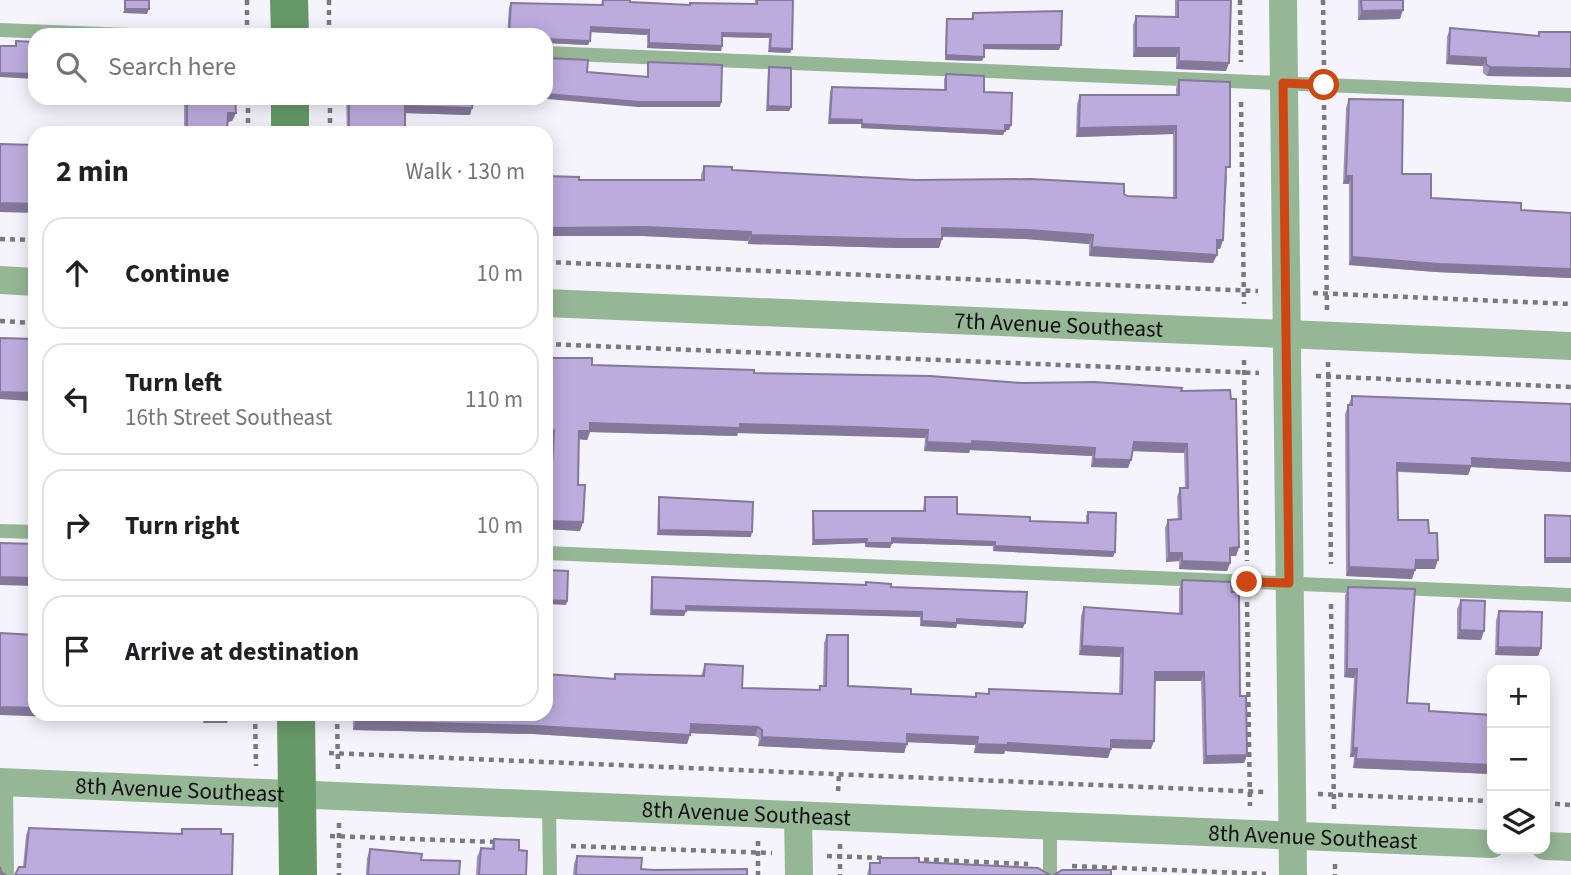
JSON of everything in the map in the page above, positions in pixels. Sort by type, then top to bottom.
[{"type":"street","points":[[289,0],[290,28]]},
{"type":"street","points":[[1283,0],[1293,875]]},
{"type":"street","points":[[290,105],[290,126]]},
{"type":"street","points":[[0,280],[28,282]]},
{"type":"street","name":"7th Avenue Southeast","points":[[553,303],[1571,346]]},
{"type":"street","points":[[296,721],[298,875]]},
{"type":"street","name":"8th Avenue Southeast","points":[[3,782],[1487,844]]},
{"type":"street","points":[[799,815],[799,875]]},
{"type":"street","points":[[1550,846],[1571,847]]},
{"type":"lane","points":[[0,30],[28,31]]},
{"type":"lane","points":[[553,53],[1571,95]]},
{"type":"lane","points":[[0,531],[28,532]]},
{"type":"lane","points":[[553,553],[1571,595]]},
{"type":"lane","points":[[3,782],[7,875]]},
{"type":"lane","points":[[550,804],[550,875]]},
{"type":"lane","points":[[1050,825],[1050,875]]},
{"type":"path","points":[[247,0],[247,28]]},
{"type":"path","points":[[329,0],[329,28]]},
{"type":"path","points":[[1240,0],[1244,309]]},
{"type":"path","points":[[1323,0],[1328,314]]},
{"type":"path","points":[[248,105],[248,126]]},
{"type":"path","points":[[330,105],[330,126]]},
{"type":"path","points":[[0,239],[28,240]]},
{"type":"path","points":[[553,262],[1262,291]]},
{"type":"path","points":[[1307,292],[1571,304]]},
{"type":"path","points":[[0,321],[28,323]]},
{"type":"path","points":[[553,344],[1264,373]]},
{"type":"path","points":[[1308,376],[1571,387]]},
{"type":"path","points":[[256,721],[256,769]]},
{"type":"path","points":[[337,721],[338,773]]},
{"type":"path","points":[[318,753],[1269,792]]},
{"type":"path","points":[[838,794],[839,774]]},
{"type":"path","points":[[1314,793],[1487,801]]},
{"type":"path","points":[[1550,803],[1571,805]]},
{"type":"path","points":[[339,817],[339,875]]},
{"type":"path","points":[[758,833],[758,875]]},
{"type":"path","points":[[840,836],[840,875]]},
{"type":"building","points":[[125,0],[149,0],[149,9],[125,9]]},
{"type":"building","points":[[603,0],[690,5],[757,4],[757,0],[793,0],[792,49],[770,48],[771,34],[722,33],[722,46],[649,43],[649,30],[591,27],[590,41],[553,39],[553,28],[509,28],[511,3],[603,5]]},
{"type":"building","points":[[1178,0],[1231,0],[1229,63],[1179,61],[1179,48],[1136,48],[1136,16],[1178,17]]},
{"type":"building","points":[[1361,0],[1403,0],[1403,10],[1362,11]]},
{"type":"building","points":[[1062,11],[1061,45],[984,45],[984,57],[946,55],[947,19],[973,19],[973,13]]},
{"type":"building","points":[[1450,28],[1539,36],[1539,32],[1571,32],[1571,69],[1490,67],[1486,64],[1486,58],[1449,56]]},
{"type":"building","points":[[16,41],[28,42],[28,74],[0,73],[0,46],[16,46]]},
{"type":"building","points":[[553,58],[588,60],[587,72],[648,77],[648,62],[722,65],[721,102],[640,102],[553,95]]},
{"type":"building","points":[[769,67],[791,68],[791,107],[768,106]]},
{"type":"building","points":[[946,74],[984,76],[984,92],[1012,93],[1011,125],[1005,125],[1005,131],[862,124],[862,120],[830,119],[832,87],[946,90]]},
{"type":"building","points":[[1179,80],[1230,82],[1230,167],[1226,167],[1223,240],[1217,240],[1217,255],[1092,247],[1093,235],[1029,230],[942,228],[942,239],[901,239],[751,235],[751,232],[646,227],[553,228],[553,176],[579,177],[579,180],[704,180],[704,166],[732,167],[732,170],[916,180],[1031,179],[1124,184],[1124,194],[1127,196],[1176,198],[1176,126],[1079,128],[1080,95],[1179,95]]},
{"type":"building","points":[[1349,99],[1403,100],[1402,174],[1431,174],[1431,198],[1521,203],[1521,210],[1571,213],[1571,269],[1439,264],[1352,257],[1352,176],[1346,176]]},
{"type":"building","points":[[187,105],[235,105],[236,113],[228,113],[227,126],[187,126]]},
{"type":"building","points":[[349,105],[472,105],[472,108],[405,106],[405,126],[349,126]]},
{"type":"building","points":[[0,144],[28,145],[28,204],[0,203]]},
{"type":"building","points":[[0,338],[28,339],[28,393],[0,392]]},
{"type":"building","points":[[553,358],[592,358],[592,365],[754,370],[754,373],[930,376],[1022,383],[1095,382],[1182,388],[1181,391],[1230,390],[1231,399],[1236,399],[1239,547],[1230,548],[1230,563],[1182,561],[1182,553],[1169,553],[1168,520],[1181,519],[1180,488],[1188,488],[1187,444],[1134,442],[1131,460],[1094,459],[1095,448],[972,441],[972,444],[927,442],[928,430],[740,424],[740,428],[590,423],[590,431],[579,431],[578,485],[585,485],[583,522],[553,521]]},
{"type":"building","points":[[1352,396],[1571,404],[1571,463],[1472,458],[1472,466],[1397,463],[1398,520],[1428,520],[1429,533],[1437,533],[1438,560],[1416,560],[1415,570],[1349,567],[1348,405],[1352,405]]},
{"type":"building","points":[[659,497],[753,502],[752,532],[659,530]]},
{"type":"building","points":[[925,497],[957,497],[957,514],[1030,517],[1030,521],[1088,523],[1088,512],[1116,513],[1115,552],[995,546],[995,542],[892,538],[892,543],[866,543],[867,539],[814,540],[813,511],[925,511]]},
{"type":"building","points":[[1545,515],[1571,516],[1571,558],[1545,558]]},
{"type":"building","points":[[0,543],[28,544],[28,578],[0,577]]},
{"type":"building","points":[[553,570],[568,571],[567,601],[553,600]]},
{"type":"building","points":[[652,577],[866,585],[866,582],[891,584],[891,587],[1027,592],[1025,623],[957,619],[957,623],[922,621],[922,612],[686,606],[686,611],[652,610]]},
{"type":"building","points":[[1182,580],[1231,582],[1232,592],[1239,592],[1240,696],[1246,696],[1247,755],[1206,756],[1204,672],[1155,672],[1154,741],[1111,740],[1111,749],[1008,743],[977,744],[978,737],[907,734],[907,744],[762,737],[762,730],[758,727],[691,724],[690,735],[537,726],[356,721],[553,721],[553,675],[615,679],[615,674],[704,676],[705,664],[743,666],[742,688],[820,690],[820,686],[826,686],[827,635],[848,635],[848,686],[911,689],[911,694],[976,697],[976,693],[989,694],[989,689],[1122,694],[1123,648],[1082,646],[1084,607],[1182,614]]},
{"type":"building","points":[[1348,587],[1415,589],[1407,703],[1429,704],[1429,711],[1487,715],[1487,765],[1356,759],[1357,748],[1353,748],[1357,669],[1347,669]]},
{"type":"building","points":[[1461,600],[1485,601],[1484,631],[1460,630]]},
{"type":"building","points":[[1499,611],[1542,612],[1541,648],[1498,647]]},
{"type":"building","points":[[0,633],[28,635],[28,708],[0,707]]},
{"type":"building","points":[[29,828],[182,834],[182,829],[221,829],[221,834],[233,834],[232,875],[15,875],[19,867],[25,867]]},
{"type":"building","points":[[494,839],[519,840],[519,850],[527,851],[526,875],[479,875],[481,848],[494,849]]},
{"type":"building","points":[[370,849],[422,854],[421,860],[460,861],[459,875],[368,875]]},
{"type":"building","points":[[577,856],[642,858],[641,869],[654,870],[747,869],[747,875],[576,875]]},
{"type":"building","points":[[880,858],[919,858],[919,862],[1038,868],[1050,875],[870,875],[870,863],[880,863]]},
{"type":"building","points":[[1062,870],[1111,870],[1111,875],[1054,875]]},
{"type":"route","points":[[1247,582],[1289,583],[1283,83],[1324,85]]}]
